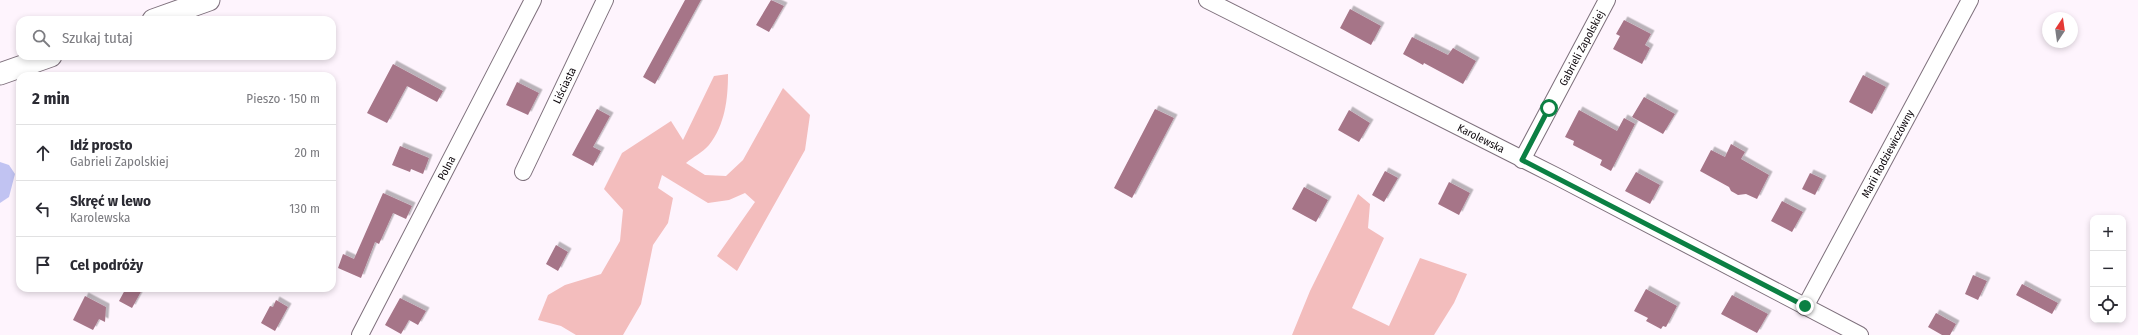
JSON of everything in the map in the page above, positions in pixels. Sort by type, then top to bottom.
[{"type":"main road","points":[[164,16],[210,0]]},
{"type":"main road","points":[[0,74],[40,60]]},
{"type":"street","name":"Polna","points":[[360,335],[533,0]]},
{"type":"street","name":"Liściasta","points":[[523,172],[605,0]]},
{"type":"street","name":"Karolewska","points":[[1207,0],[1522,160],[1860,335]]},
{"type":"street","name":"Gabrieli Zapolskiej","points":[[1522,160],[1607,0]]},
{"type":"street","name":"Marii Rodziewiczówny","points":[[1805,306],[1970,0]]},
{"type":"shaded area","points":[[728,74],[726,102],[719,129],[707,148],[686,163],[705,175],[726,176],[743,160],[783,88],[810,115],[805,150],[737,271],[717,256],[755,202],[745,193],[729,200],[708,203],[662,175],[658,188],[673,198],[668,223],[653,245],[641,304],[623,335],[576,335],[561,326],[538,320],[548,295],[565,285],[601,274],[620,241],[623,210],[604,189],[622,153],[671,121],[683,140],[714,76]]},
{"type":"shaded area","points":[[1358,194],[1370,204],[1368,228],[1384,238],[1352,308],[1389,326],[1420,258],[1467,274],[1454,303],[1434,335],[1292,335],[1310,291]]},
{"type":"water","points":[[0,162],[9,165],[15,174],[9,197],[0,203]]},
{"type":"building","points":[[685,0],[701,0],[655,84],[643,77]]},
{"type":"building","points":[[771,0],[784,6],[769,32],[756,25]]},
{"type":"building","points":[[1350,9],[1381,26],[1371,45],[1340,28]]},
{"type":"building","points":[[1624,20],[1651,34],[1645,45],[1650,48],[1642,64],[1613,49],[1620,36],[1616,34]]},
{"type":"building","points":[[1412,37],[1448,55],[1453,48],[1476,61],[1463,84],[1424,63],[1423,65],[1403,54]]},
{"type":"building","points":[[393,64],[443,91],[437,102],[407,86],[387,123],[367,113]]},
{"type":"building","points":[[1863,75],[1886,87],[1872,114],[1849,102]]},
{"type":"building","points":[[517,82],[539,93],[528,115],[506,105]]},
{"type":"building","points":[[1644,97],[1675,114],[1663,134],[1632,117]]},
{"type":"building","points":[[597,109],[610,116],[593,147],[601,151],[593,166],[572,155]]},
{"type":"building","points":[[1155,109],[1174,118],[1132,198],[1114,188]]},
{"type":"building","points":[[1349,110],[1370,123],[1359,142],[1338,130]]},
{"type":"building","points":[[1579,110],[1617,131],[1624,118],[1635,124],[1611,171],[1600,165],[1602,160],[1573,145],[1574,141],[1565,137]]},
{"type":"building","points":[[1731,144],[1745,152],[1741,159],[1769,175],[1757,199],[1746,194],[1738,195],[1731,191],[1729,187],[1700,171],[1711,150],[1725,157]]},
{"type":"building","points":[[400,146],[429,158],[423,174],[411,169],[410,172],[392,165]]},
{"type":"building","points":[[1385,171],[1398,178],[1384,202],[1372,195]]},
{"type":"building","points":[[1636,172],[1660,185],[1650,204],[1625,191]]},
{"type":"building","points":[[1810,173],[1823,179],[1815,195],[1802,189]]},
{"type":"building","points":[[1449,182],[1470,193],[1459,215],[1438,204]]},
{"type":"building","points":[[1304,187],[1328,200],[1316,222],[1292,209]]},
{"type":"building","points":[[383,193],[412,206],[406,219],[393,213],[379,244],[375,242],[361,278],[338,268],[343,254],[354,259]]},
{"type":"building","points":[[1782,201],[1803,212],[1792,232],[1771,221]]},
{"type":"building","points":[[556,245],[568,252],[558,271],[546,264]]},
{"type":"building","points":[[1973,275],[1987,281],[1978,300],[1965,294]]},
{"type":"building","points":[[2022,284],[2058,303],[2052,314],[2016,295]]},
{"type":"building","points":[[1646,289],[1677,306],[1666,327],[1663,326],[1661,329],[1646,321],[1648,318],[1634,311]]},
{"type":"building","points":[[124,292],[141,292],[132,308],[119,301]]},
{"type":"building","points":[[1732,295],[1768,314],[1757,333],[1721,314]]},
{"type":"building","points":[[85,296],[106,307],[105,322],[99,319],[93,330],[73,320]]},
{"type":"building","points":[[400,298],[426,311],[418,325],[409,320],[401,334],[385,325]]},
{"type":"building","points":[[276,300],[288,307],[275,331],[261,323],[270,306],[273,307]]},
{"type":"building","points":[[1936,313],[1956,324],[1950,335],[1942,335],[1928,327]]},
{"type":"route","points":[[1549,108],[1522,160],[1556,176],[1805,306]]}]
